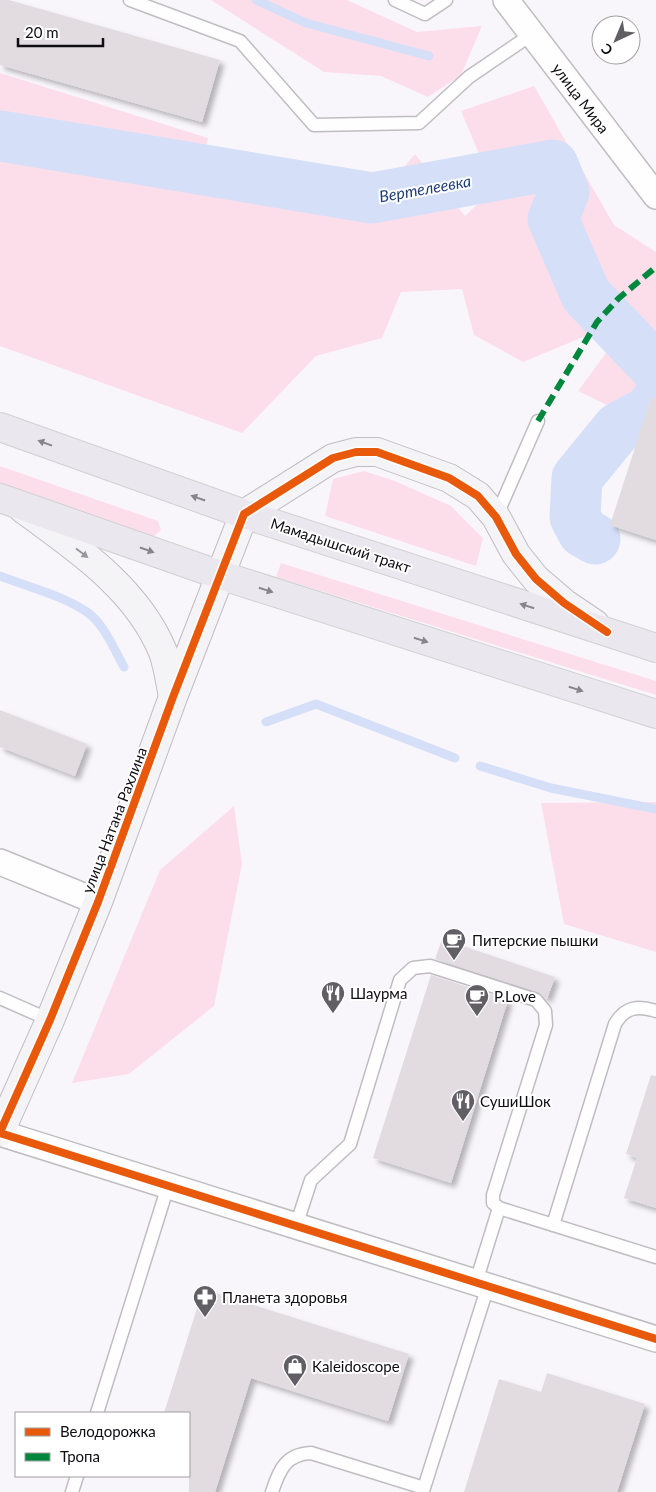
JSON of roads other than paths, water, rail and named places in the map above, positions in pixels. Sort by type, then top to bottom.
[{"type":"main road","name":"Мамадышский тракт","points":[[0,427],[244,514],[656,648]]},
{"type":"main road","points":[[8,500],[220,575],[656,714]]},
{"type":"street","name":"улица Мира","points":[[506,0],[656,196]]},
{"type":"street","points":[[244,514],[333,458],[356,452],[377,452],[448,478],[478,496],[496,517],[516,554],[536,580],[564,603],[607,632]]},
{"type":"street","points":[[8,500],[91,560],[131,600],[163,653],[173,697]]},
{"type":"street","name":"улица Натана Рахлина","points":[[0,1132],[50,1020],[98,902],[173,697],[244,514]]},
{"type":"street","points":[[0,862],[98,902]]},
{"type":"street","points":[[0,1132],[656,1339]]},
{"type":"lane","points":[[130,0],[240,41],[314,125],[419,123],[469,77],[532,34]]},
{"type":"lane","points":[[395,0],[425,14],[446,0]]},
{"type":"lane","points":[[496,517],[538,421]]},
{"type":"lane","points":[[296,1226],[311,1180],[350,1144],[400,980],[406,973],[420,966],[430,966],[536,1000],[545,1011],[546,1025],[493,1203],[499,1208],[656,1257]]},
{"type":"lane","points":[[0,998],[50,1020]]},
{"type":"lane","points":[[552,1225],[615,1024],[621,1014],[629,1009],[637,1007],[656,1011]]},
{"type":"lane","points":[[97,1412],[168,1186]]},
{"type":"lane","points":[[272,1492],[279,1471],[286,1462],[302,1453],[311,1453],[424,1490],[482,1284],[499,1208]]},
{"type":"lane","points":[[72,1492],[78,1477]]},
{"type":"waterway","points":[[256,0],[306,23],[429,56]]},
{"type":"waterway","name":"Вертелеевка","points":[[0,136],[372,198],[553,165],[564,192],[553,219],[586,295],[656,368]]},
{"type":"waterway","name":"Вертелеевка","points":[[595,539],[583,532],[575,517],[577,478],[618,428],[651,410],[656,401]]},
{"type":"waterway","points":[[0,576],[56,596],[87,612],[104,630],[124,667]]},
{"type":"waterway","points":[[266,722],[316,704],[455,758]]},
{"type":"waterway","points":[[480,766],[551,788],[656,809]]},
{"type":"place","name":"Питерские пышки","points":[[454,961]]},
{"type":"place","name":"Шаурма","points":[[333,1014]]},
{"type":"place","name":"P.Love","points":[[477,1017]]},
{"type":"place","name":"СушиШок","points":[[463,1122]]},
{"type":"place","name":"Планета здоровья","points":[[205,1318]]},
{"type":"place","name":"Kaleidoscope","points":[[295,1387]]}]
